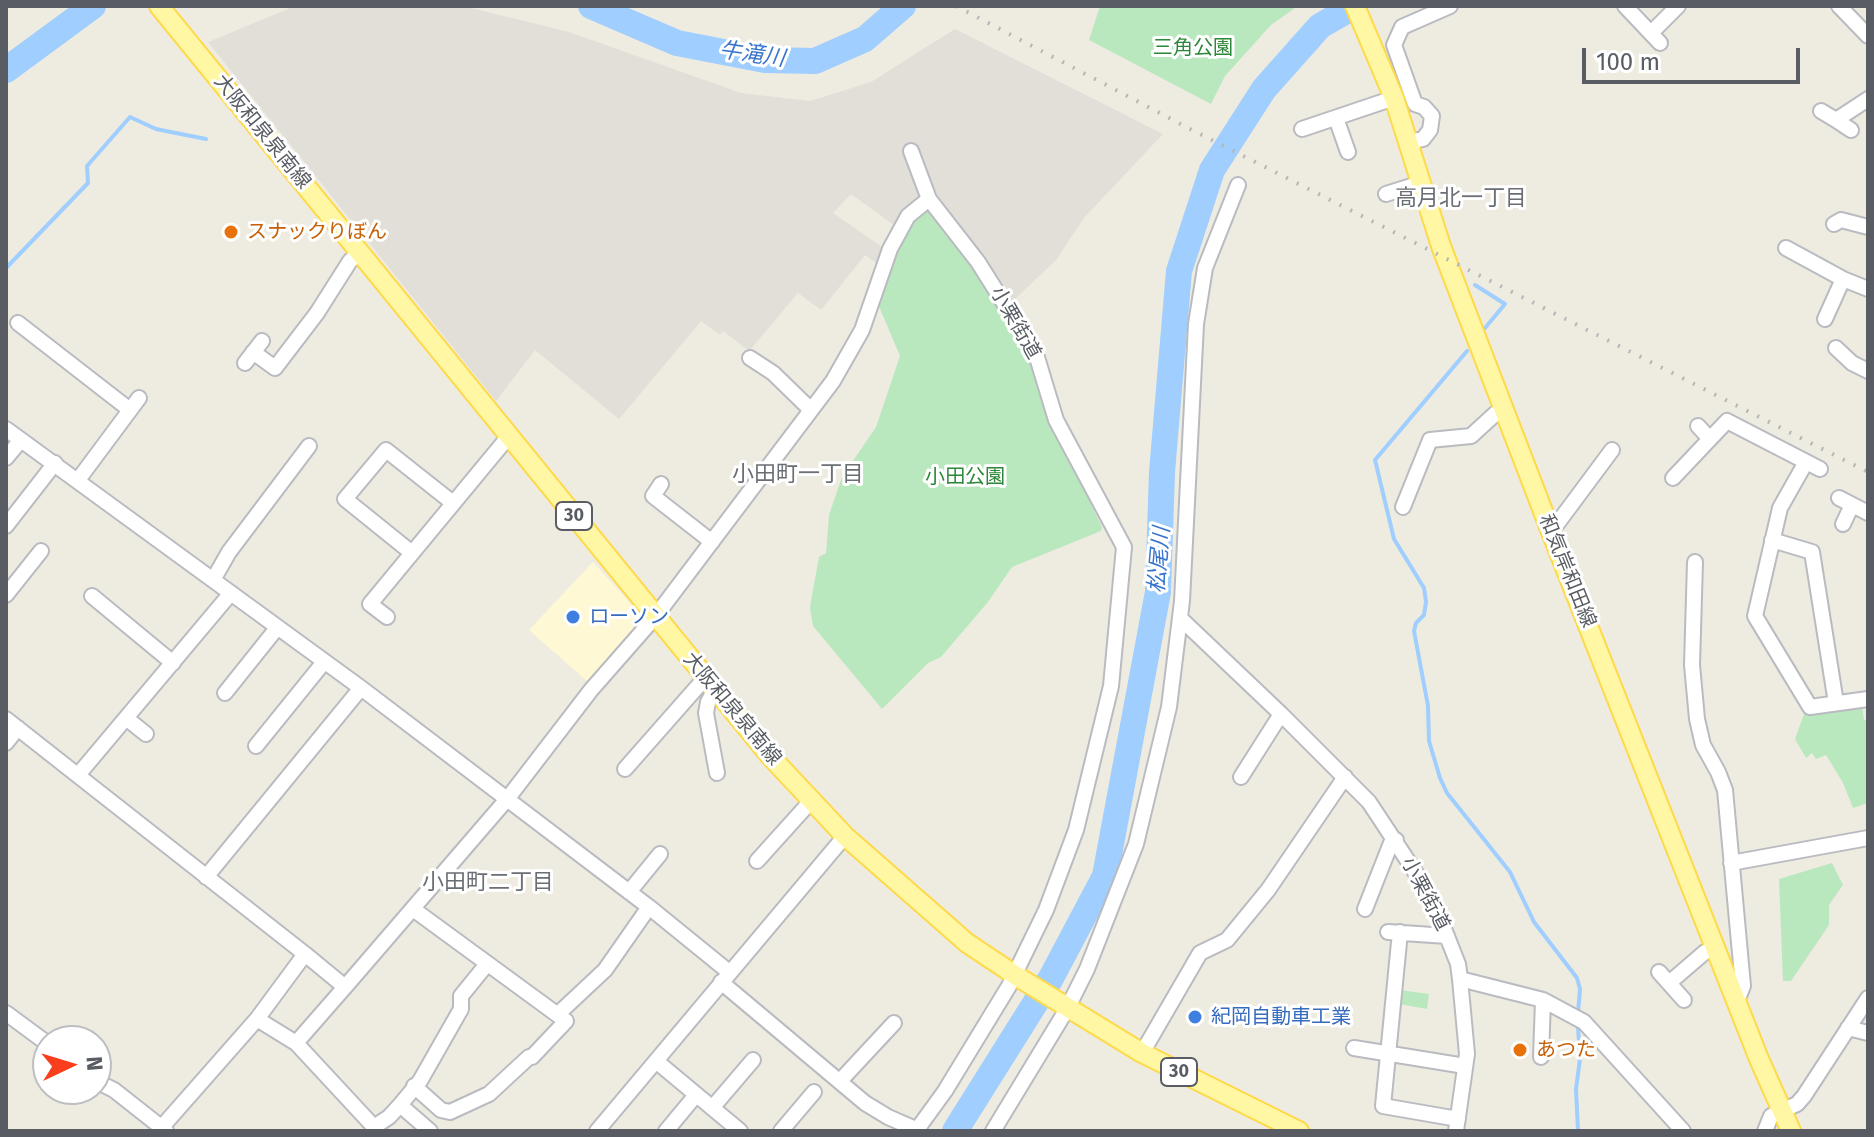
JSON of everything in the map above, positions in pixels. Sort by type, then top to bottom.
[{"type":"main road","name":"和気岸和田線","points":[[1355,6],[1394,98],[1441,246],[1551,532],[1759,1059],[1791,1131]]},
{"type":"main road","name":"大阪和泉泉南線","points":[[164,12],[655,617],[770,756],[845,836],[967,943],[1065,1008],[1142,1053],[1299,1131]]},
{"type":"street","points":[[1409,142],[1423,139],[1430,130],[1432,116],[1424,107],[1415,104],[1394,45],[1402,27],[1450,6]]},
{"type":"street","points":[[1625,6],[1656,38],[1678,6]]},
{"type":"street","points":[[1839,6],[1868,36]]},
{"type":"street","points":[[1302,129],[1394,98]]},
{"type":"street","points":[[1836,120],[1868,99]]},
{"type":"street","points":[[1821,111],[1851,130]]},
{"type":"street","points":[[1336,118],[1348,152]]},
{"type":"street","name":"小栗街道","points":[[911,151],[929,199],[978,262],[1036,354],[1056,420],[1124,547],[1111,686],[1076,830],[1046,910],[1016,976]]},
{"type":"street","points":[[1386,194],[1421,183]]},
{"type":"street","points":[[993,1131],[1087,969],[1136,844],[1169,707],[1180,618],[1188,527],[1196,324],[1205,268],[1238,185]]},
{"type":"street","points":[[296,1043],[508,798],[591,690],[655,617],[833,381],[862,330],[890,249],[908,216],[929,199]]},
{"type":"street","points":[[1834,224],[1841,220],[1868,227]]},
{"type":"street","points":[[1786,248],[1868,289]]},
{"type":"street","points":[[253,352],[275,368],[322,317],[350,261],[359,253]]},
{"type":"street","points":[[1825,319],[1843,279]]},
{"type":"street","points":[[18,323],[130,410]]},
{"type":"street","points":[[34,336],[43,323]]},
{"type":"street","points":[[1836,348],[1852,363],[1868,371]]},
{"type":"street","points":[[750,358],[773,373],[811,410]]},
{"type":"street","points":[[86,376],[95,363]]},
{"type":"street","points":[[78,480],[139,398]]},
{"type":"street","points":[[1415,445],[1430,440],[1471,436],[1495,414],[1504,410]]},
{"type":"street","points":[[1673,478],[1727,421],[1813,466],[1780,508],[1755,616],[1810,707],[1868,699]]},
{"type":"street","points":[[1698,426],[1710,439]]},
{"type":"street","points":[[6,429],[361,688],[649,907],[865,1103],[888,1117],[918,1130],[1016,976]]},
{"type":"street","points":[[387,617],[370,604],[509,436]]},
{"type":"street","points":[[6,458],[21,440]]},
{"type":"street","points":[[1411,501],[1430,440]]},
{"type":"street","points":[[213,580],[229,552],[309,446]]},
{"type":"street","points":[[412,553],[345,499],[386,450],[453,503]]},
{"type":"street","points":[[1551,532],[1601,477],[1612,450]]},
{"type":"street","points":[[6,526],[55,463]]},
{"type":"street","points":[[661,484],[653,496],[712,542]]},
{"type":"street","points":[[1843,524],[1846,502],[1868,513]]},
{"type":"street","points":[[1772,540],[1812,552],[1836,703]]},
{"type":"street","points":[[6,595],[19,566],[41,551]]},
{"type":"street","points":[[1695,562],[1692,665],[1697,719],[1703,745],[1725,790],[1743,986],[1737,1001]]},
{"type":"street","points":[[78,775],[231,593]]},
{"type":"street","points":[[92,596],[122,611],[173,663]]},
{"type":"street","name":"小栗街道","points":[[1180,618],[1369,802],[1431,896],[1458,964],[1460,979],[1467,1054],[1457,1125]]},
{"type":"street","points":[[225,693],[277,628]]},
{"type":"street","points":[[256,746],[324,662]]},
{"type":"street","points":[[625,769],[645,734],[711,683]]},
{"type":"street","points":[[711,683],[706,713],[717,773]]},
{"type":"street","points":[[206,877],[361,688]]},
{"type":"street","points":[[264,711],[277,721]]},
{"type":"street","points":[[1241,777],[1281,714]]},
{"type":"street","points":[[126,718],[146,734]]},
{"type":"street","points":[[6,743],[12,724],[206,877],[223,887],[345,987]]},
{"type":"street","points":[[1142,1053],[1200,953],[1227,940],[1268,890],[1345,777]]},
{"type":"street","points":[[757,861],[812,800]]},
{"type":"street","points":[[597,1131],[845,836]]},
{"type":"street","points":[[1731,863],[1868,838]]},
{"type":"street","points":[[1365,909],[1391,843],[1396,840]]},
{"type":"street","points":[[629,892],[660,854]]},
{"type":"street","points":[[558,1014],[605,970],[649,907]]},
{"type":"street","points":[[413,909],[566,1021],[532,1057],[489,1094],[450,1112],[441,1110],[414,1086]]},
{"type":"street","points":[[1447,936],[1394,932],[1383,1106],[1457,1125]]},
{"type":"street","points":[[1684,1000],[1664,977],[1716,948]]},
{"type":"street","points":[[112,1089],[163,1129],[257,1019],[305,954]]},
{"type":"street","points":[[257,1019],[296,1043],[373,1129],[389,1117],[414,1086],[461,1009],[461,996],[487,964]]},
{"type":"street","points":[[1460,979],[1543,1000],[1584,1022],[1683,1131]]},
{"type":"street","points":[[1765,1131],[1771,1116],[1797,1104],[1804,1096],[1868,998]]},
{"type":"street","points":[[1541,1057],[1543,1000]]},
{"type":"street","points":[[6,1013],[32,1032]]},
{"type":"street","points":[[840,1081],[894,1023]]},
{"type":"street","points":[[1848,1028],[1868,1033]]},
{"type":"street","points":[[1354,1048],[1465,1066]]},
{"type":"street","points":[[712,1108],[753,1060]]},
{"type":"street","points":[[656,1061],[740,1131]]},
{"type":"street","points":[[781,1131],[814,1092]]},
{"type":"street","points":[[666,1131],[696,1095]]},
{"type":"street","points":[[400,1105],[430,1131]]},
{"type":"shaded area","points":[[295,6],[463,6],[569,32],[741,93],[810,101],[871,82],[955,29],[1163,134],[1083,219],[1057,259],[1013,301],[933,188],[921,190],[921,198],[895,226],[851,194],[833,213],[885,249],[879,265],[865,255],[821,310],[798,293],[749,351],[723,331],[720,335],[701,321],[619,419],[535,350],[496,401],[208,42]]},
{"type":"shaded area","points":[[593,562],[641,615],[641,623],[588,682],[529,630]]},
{"type":"green space","name":"三角公園","points":[[1100,6],[1298,6],[1271,25],[1225,76],[1211,104],[1089,40]]},
{"type":"green space","name":"小田公園","points":[[932,207],[966,253],[1030,355],[1064,447],[1102,527],[1101,531],[1012,567],[988,602],[941,657],[928,663],[882,709],[813,626],[810,608],[819,557],[826,553],[829,515],[842,477],[876,427],[900,356],[878,304],[904,232],[926,208]]},
{"type":"green space","points":[[1862,706],[1864,720],[1868,720],[1868,803],[1853,808],[1843,783],[1826,755],[1816,759],[1812,753],[1806,758],[1795,739],[1804,714]]},
{"type":"green space","points":[[1832,863],[1843,885],[1829,905],[1829,925],[1791,981],[1783,981],[1779,879]]},
{"type":"green space","points":[[1400,990],[1429,994],[1427,1009],[1399,1004]]},
{"type":"waterway","name":"牛滝川","points":[[6,70],[93,6]]},
{"type":"waterway","name":"牛滝川","points":[[591,6],[677,43],[765,60],[815,61],[865,39],[903,6]]},
{"type":"waterway","name":"松尾川","points":[[955,1131],[1051,978],[1105,876],[1158,592],[1162,472],[1179,271],[1212,170],[1264,89],[1320,26],[1355,6]]},
{"type":"waterway","points":[[6,268],[88,183],[87,166],[130,117],[156,129],[206,139]]},
{"type":"waterway","points":[[1475,285],[1505,304],[1485,328]]},
{"type":"waterway","points":[[1467,351],[1375,460],[1394,539],[1424,588],[1424,615],[1416,623],[1414,631],[1428,706],[1429,741],[1440,778],[1447,793],[1510,872],[1534,922],[1577,978],[1580,989],[1578,1013]]},
{"type":"waterway","points":[[1578,1026],[1578,1131]]},
{"type":"railway","points":[[956,6],[1192,130],[1868,472]]},
{"type":"place","name":"スナックりぼん","points":[[231,232]]},
{"type":"place","name":"ローソン","points":[[573,617]]},
{"type":"place","name":"紀岡自動車工業","points":[[1195,1017]]},
{"type":"place","name":"あつた","points":[[1520,1050]]},
{"type":"district","name":"高月北一丁目","points":[[1461,199]]},
{"type":"district","name":"小田町一丁目","points":[[798,475]]},
{"type":"district","name":"小田町二丁目","points":[[488,883]]}]
